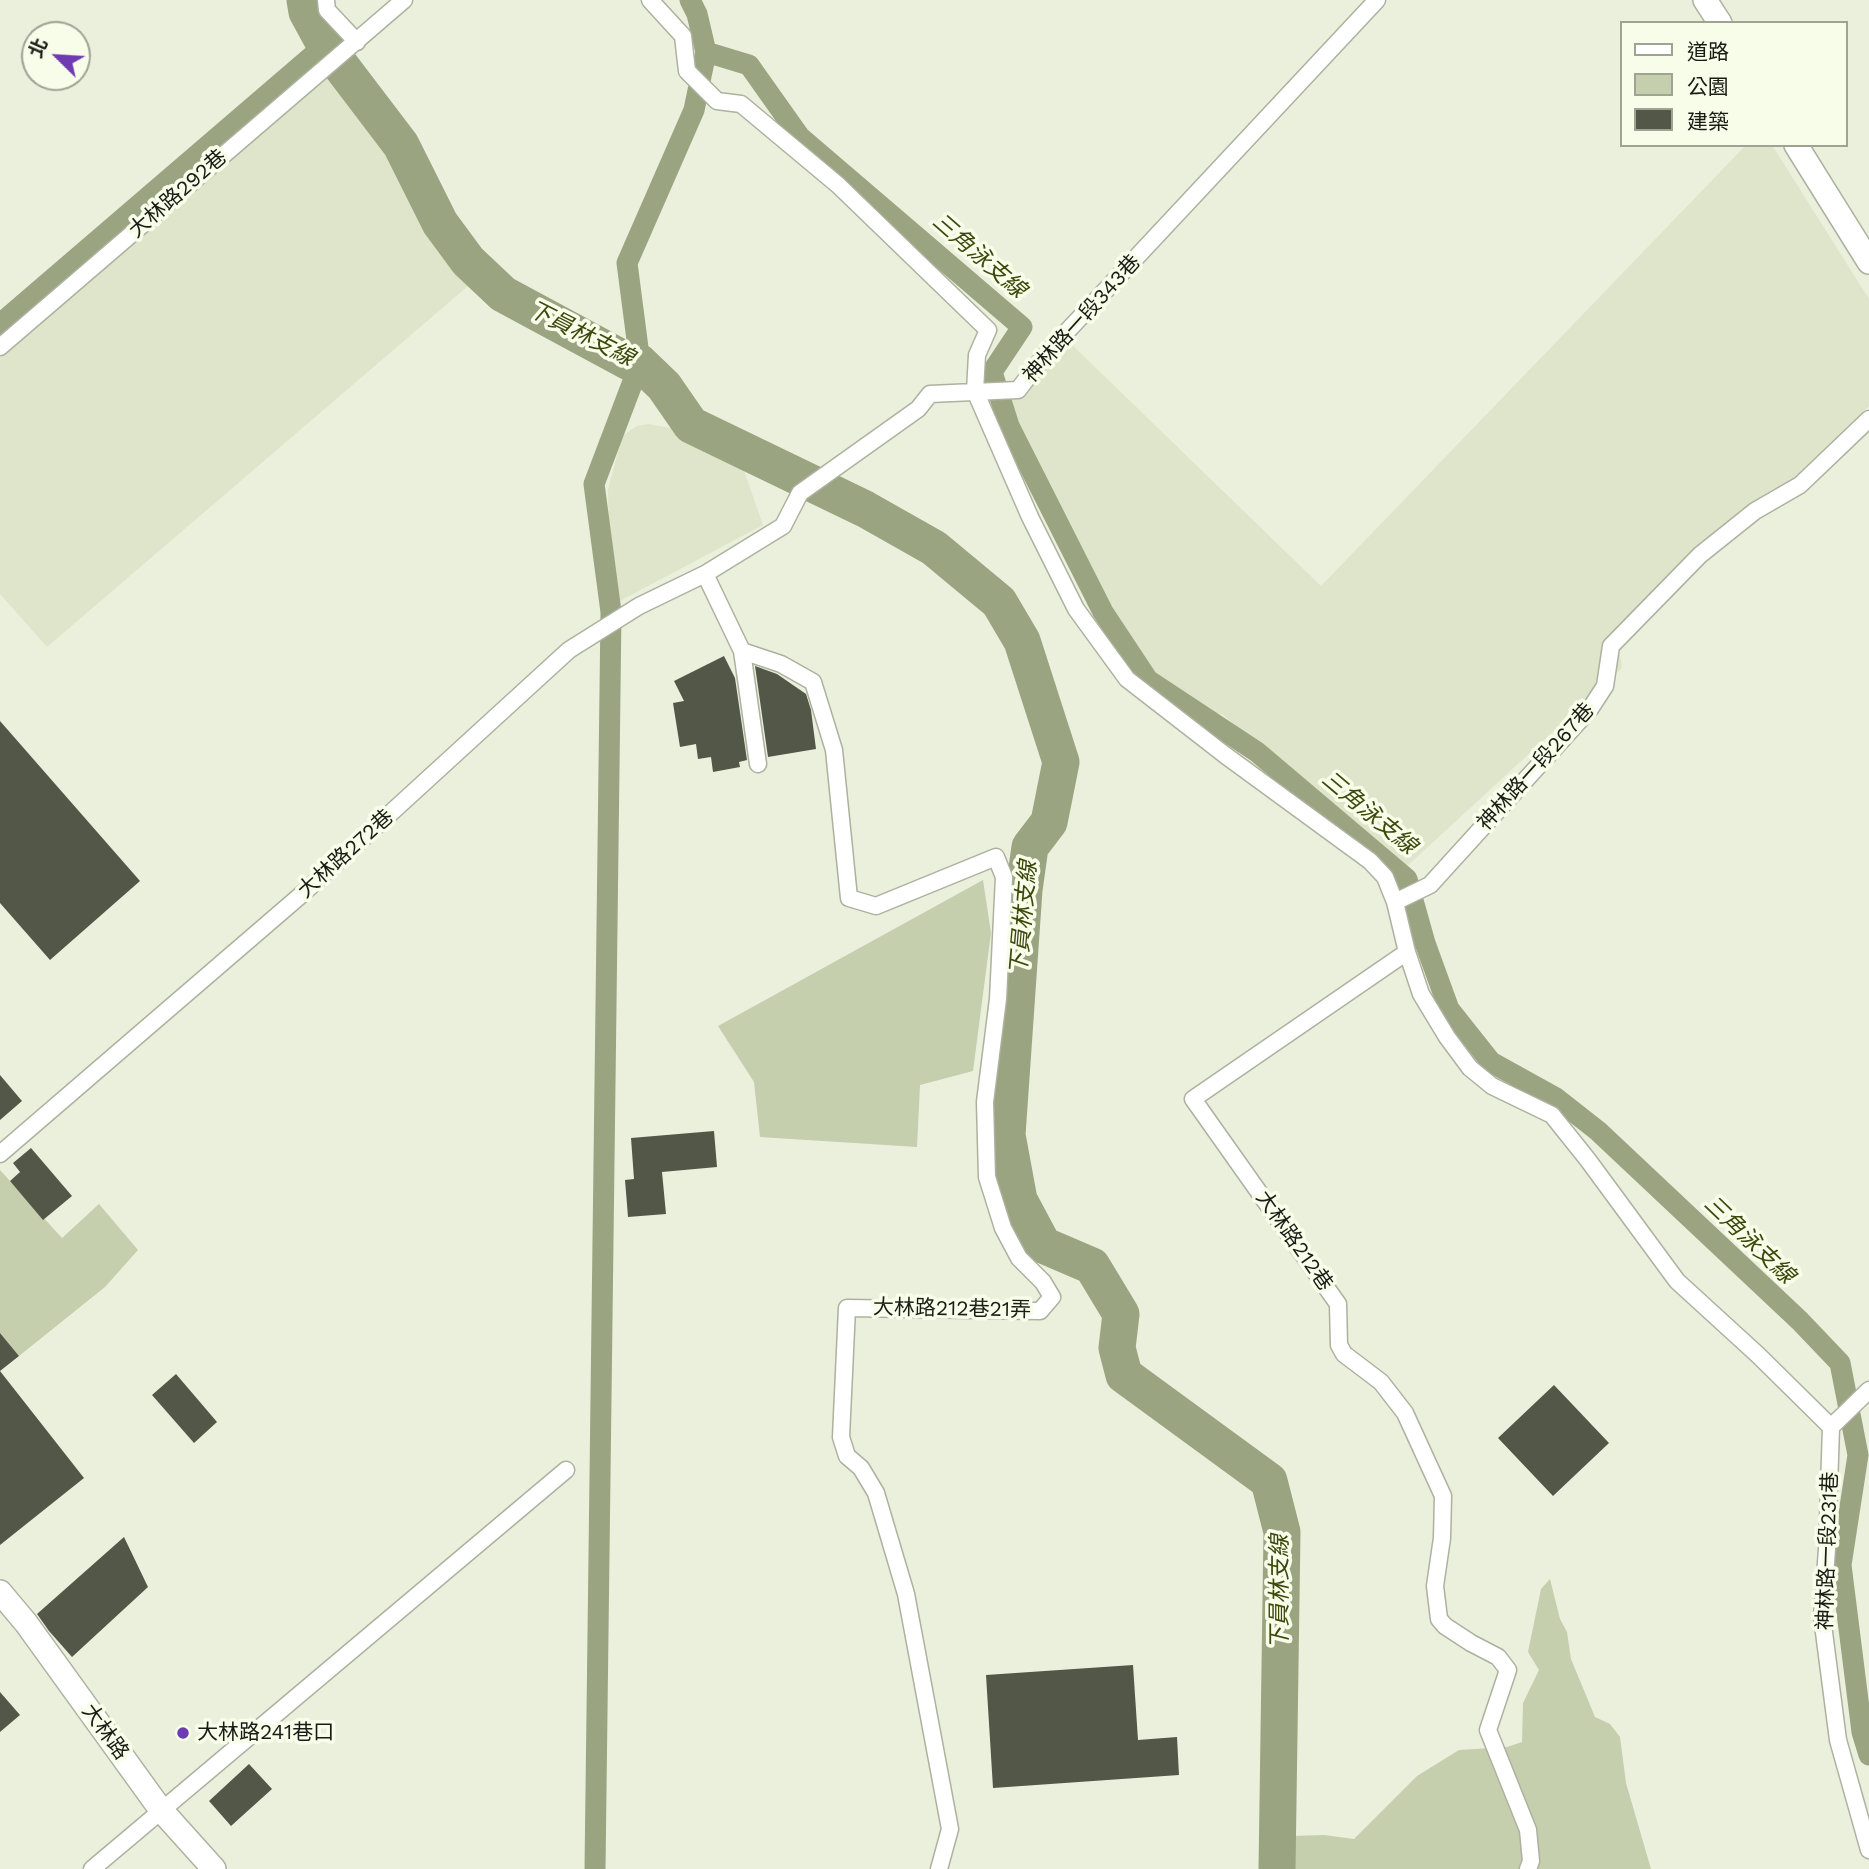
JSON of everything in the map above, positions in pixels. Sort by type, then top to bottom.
[{"type":"street","points":[[326,0],[327,10],[356,41]]},
{"type":"street","name":"大林路292巷","points":[[0,347],[404,0]]},
{"type":"street","points":[[650,0],[682,36],[687,71],[716,101],[741,104],[838,185],[988,330],[977,355],[975,391],[1030,517],[1076,609],[1127,679],[1370,861],[1385,877],[1395,902],[1421,994],[1447,1037],[1470,1068],[1492,1086],[1552,1115],[1677,1281],[1831,1427],[1869,1390]]},
{"type":"street","name":"神林路一段343巷","points":[[705,574],[783,526],[800,493],[918,409],[930,394],[1018,390],[1045,355],[1377,0]]},
{"type":"street","points":[[1705,0],[1719,21]]},
{"type":"street","points":[[1797,147],[1869,262]]},
{"type":"street","name":"神林路一段267巷","points":[[1395,902],[1430,885],[1590,709],[1605,687],[1611,646],[1700,555],[1755,511],[1800,485],[1869,419]]},
{"type":"street","points":[[705,574],[742,651],[758,764]]},
{"type":"street","name":"大林路272巷","points":[[0,1154],[301,895],[569,650],[639,606],[705,574]]},
{"type":"street","name":"大林路212巷21弄","points":[[742,651],[781,664],[813,681],[834,750],[849,898],[876,906],[996,857],[1004,877],[998,999],[985,1102],[987,1177],[1008,1238],[1019,1258],[1043,1282],[1052,1297],[1040,1311],[846,1308],[841,1437],[847,1456],[861,1468],[876,1493],[906,1594],[950,1829],[939,1869]]},
{"type":"street","name":"大林路212巷","points":[[1407,952],[1193,1099],[1338,1304],[1339,1345],[1344,1354],[1381,1382],[1405,1413],[1443,1496],[1442,1538],[1435,1586],[1439,1619],[1471,1643],[1498,1657],[1508,1670],[1488,1730],[1528,1830],[1531,1861],[1528,1869]]},
{"type":"street","name":"神林路一段231巷","points":[[1831,1427],[1828,1549],[1822,1617],[1838,1740],[1869,1850]]},
{"type":"street","points":[[92,1869],[566,1470]]},
{"type":"street","name":"大林路","points":[[0,1592],[26,1623],[161,1810],[214,1869]]},
{"type":"shaded area","points":[[331,70],[387,146],[468,286],[47,647],[0,594],[0,357]]},
{"type":"shaded area","points":[[1744,147],[1773,147],[1869,299],[1869,406],[1792,488],[1773,489],[1617,637],[1622,668],[1404,869],[1222,714],[1205,713],[1131,654],[998,406],[1064,337],[1321,586]]},
{"type":"shaded area","points":[[649,424],[684,431],[740,459],[763,525],[618,602],[609,533],[608,490],[622,436],[637,426]]},
{"type":"green space","points":[[983,880],[991,933],[973,1071],[920,1085],[917,1147],[760,1137],[754,1082],[718,1026]]},
{"type":"green space","points":[[0,1170],[62,1238],[99,1204],[138,1250],[105,1287],[19,1356],[0,1333]]},
{"type":"green space","points":[[1550,1579],[1560,1619],[1567,1632],[1571,1659],[1595,1717],[1610,1724],[1620,1737],[1626,1783],[1651,1869],[1289,1869],[1293,1836],[1324,1835],[1354,1839],[1417,1776],[1459,1750],[1507,1747],[1522,1742],[1523,1703],[1539,1670],[1528,1652],[1541,1589]]},
{"type":"building","points":[[724,656],[735,678],[747,760],[739,762],[740,767],[713,772],[711,757],[698,759],[696,744],[680,747],[673,703],[684,701],[674,681]]},
{"type":"building","points":[[755,666],[777,674],[806,694],[816,749],[768,757]]},
{"type":"building","points":[[0,721],[140,881],[50,960],[0,903]]},
{"type":"building","points":[[0,1075],[22,1101],[0,1120]]},
{"type":"building","points":[[714,1131],[717,1167],[662,1172],[666,1214],[628,1217],[625,1180],[634,1179],[631,1138]]},
{"type":"building","points":[[31,1148],[72,1196],[43,1220],[10,1181],[20,1172],[13,1163]]},
{"type":"building","points":[[0,1333],[19,1356],[0,1371]]},
{"type":"building","points":[[0,1371],[84,1478],[0,1545]]},
{"type":"building","points":[[176,1374],[217,1422],[194,1443],[152,1395]]},
{"type":"building","points":[[1554,1385],[1609,1443],[1553,1496],[1498,1438]]},
{"type":"building","points":[[124,1537],[148,1587],[72,1657],[37,1614]]},
{"type":"building","points":[[1133,1665],[1138,1740],[1177,1737],[1179,1775],[993,1788],[986,1675]]},
{"type":"building","points":[[0,1692],[20,1715],[0,1732]]},
{"type":"building","points":[[249,1764],[272,1789],[231,1826],[209,1801]]},
{"type":"waterway","name":"下員林支線","points":[[305,0],[307,12],[325,45],[401,145],[440,223],[468,261],[503,294],[629,362],[640,363],[664,386],[691,425],[865,509],[934,548],[999,602],[1022,641],[1061,762],[1049,822],[1030,847],[1024,890],[1007,1135],[1019,1200],[1043,1245],[1092,1266],[1121,1314],[1117,1348],[1124,1375],[1269,1481],[1282,1532],[1277,1869]]},
{"type":"waterway","name":"三角泳支線","points":[[690,0],[697,14],[706,52],[749,65],[800,137],[1022,327],[992,372],[1009,426],[1103,612],[1148,680],[1257,752],[1407,879],[1425,943],[1449,1009],[1491,1062],[1556,1098],[1598,1131],[1800,1321],[1840,1363],[1858,1455],[1841,1565],[1862,1732],[1869,1755]]},
{"type":"waterway","points":[[0,324],[325,45]]},
{"type":"waterway","points":[[595,1869],[611,612],[594,484],[640,363],[627,263],[694,110],[706,52]]},
{"type":"place","name":"大林路241巷口","points":[[183,1733]]}]
